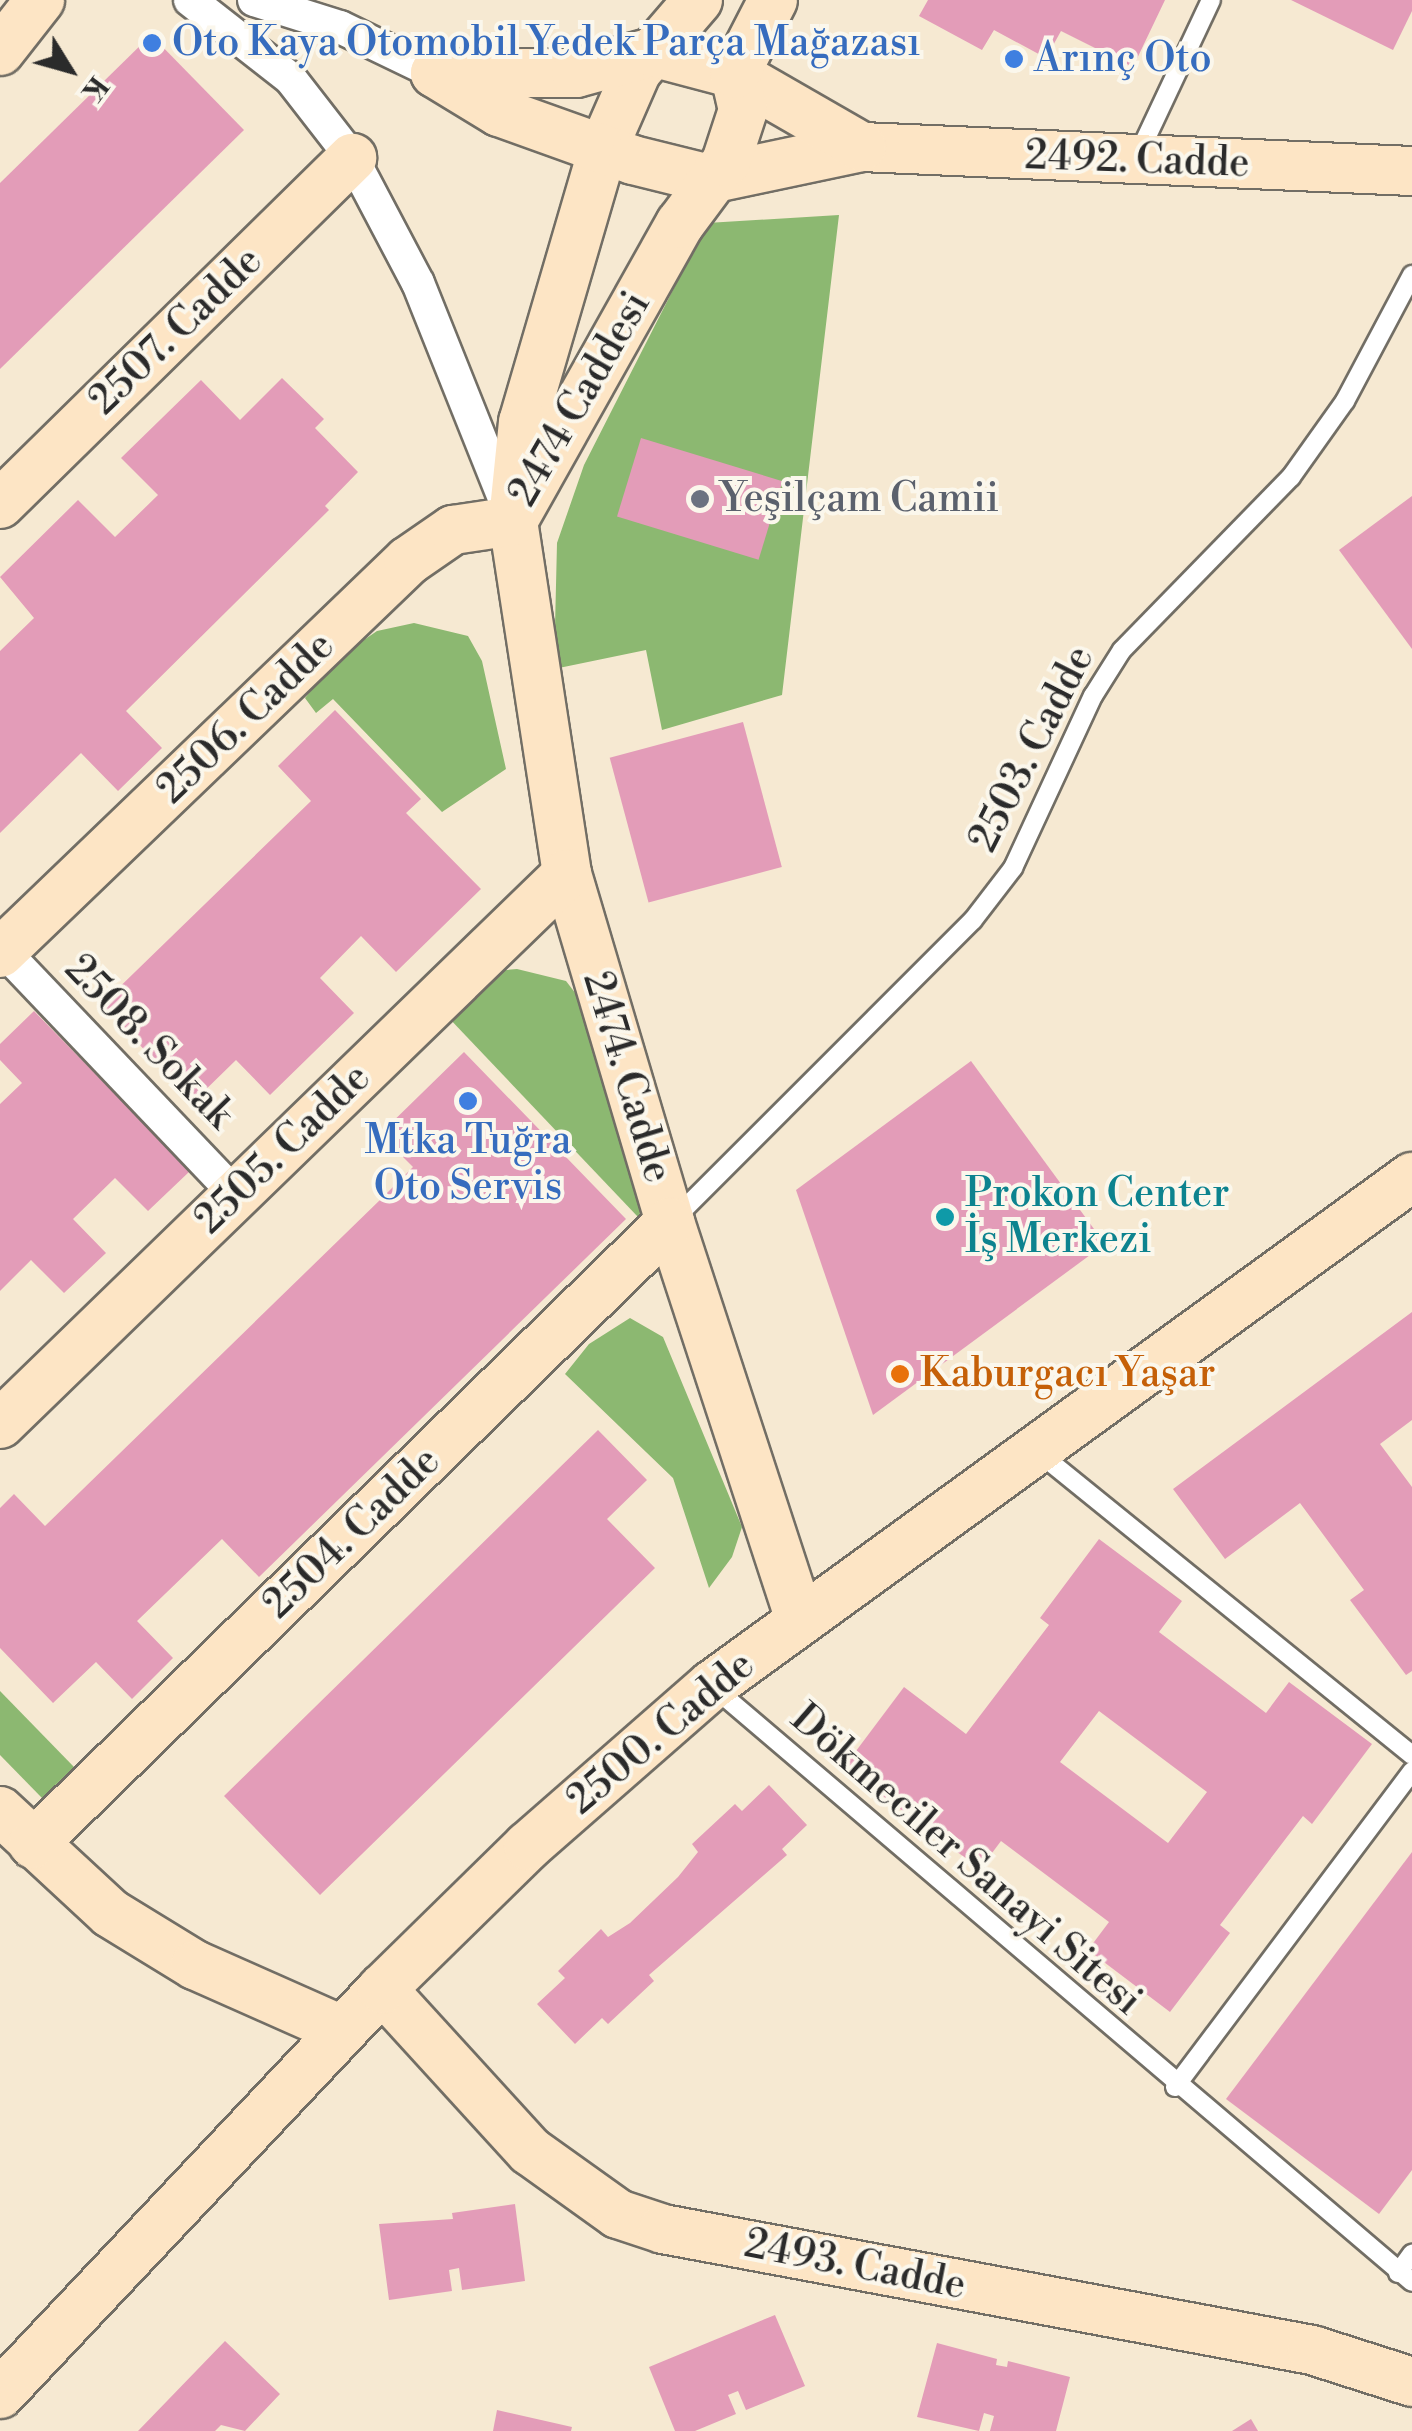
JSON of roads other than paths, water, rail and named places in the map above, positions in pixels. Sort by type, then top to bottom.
[{"type":"street","points":[[0,51],[40,0]]},
{"type":"street","points":[[190,0],[290,78],[352,158],[418,282],[512,521]]},
{"type":"street","points":[[254,0],[346,13],[498,112],[710,179],[862,147]]},
{"type":"street","name":"2474 Caddesi","points":[[512,521],[523,422],[603,148],[625,94],[652,52],[698,0]]},
{"type":"street","points":[[735,74],[773,0]]},
{"type":"street","points":[[436,73],[576,73],[652,52],[735,74],[862,147]]},
{"type":"street","name":"2474 Caddesi","points":[[512,521],[739,132],[742,98],[735,74]]},
{"type":"street","name":"2492. Cadde","points":[[862,147],[1412,171]]},
{"type":"street","name":"2507. Cadde","points":[[0,504],[352,158]]},
{"type":"street","name":"2474. Cadde","points":[[512,521],[567,874],[670,1222],[800,1619]]},
{"type":"street","name":"2506. Cadde","points":[[1,950],[408,561],[453,530],[512,521]]},
{"type":"street","name":"2505. Cadde","points":[[0,1424],[567,874]]},
{"type":"street","name":"2508. Sokak","points":[[1,950],[236,1194]]},
{"type":"street","name":"2500. Cadde","points":[[0,2394],[382,1989],[528,1846],[712,1686],[1412,1176]]},
{"type":"street","name":"2504. Cadde","points":[[16,1827],[670,1222]]},
{"type":"street","points":[[16,1827],[110,1913],[195,1965],[342,2030]]},
{"type":"street","name":"2493. Cadde","points":[[382,1989],[530,2151],[618,2214],[664,2229],[1312,2350],[1412,2382]]},
{"type":"lane","points":[[1136,161],[1211,0]]},
{"type":"lane","name":"2503. Cadde","points":[[670,1222],[973,920],[1013,868],[1093,696],[1122,650],[1290,477],[1344,401],[1412,274]]},
{"type":"lane","points":[[1035,1450],[1412,1754]]},
{"type":"lane","name":"Dökmeciler Sanayi Sitesi","points":[[712,1686],[1175,2087],[1405,2277],[1412,2254]]},
{"type":"lane","points":[[1175,2087],[1412,1770]]},
{"type":"place","name":"Oto Kaya Otomobil Yedek Parça Mağazası","points":[[152,43]]},
{"type":"place","name":"Arınç Oto","points":[[1014,59]]},
{"type":"place","name":"Yeşilçam Camii","points":[[700,499]]},
{"type":"place","name":"Mtka Tuğra Oto Servis","points":[[468,1101]]},
{"type":"place","name":"Prokon Center İş Merkezi","points":[[945,1217]]},
{"type":"place","name":"Kaburgacı Yaşar","points":[[900,1374]]}]
